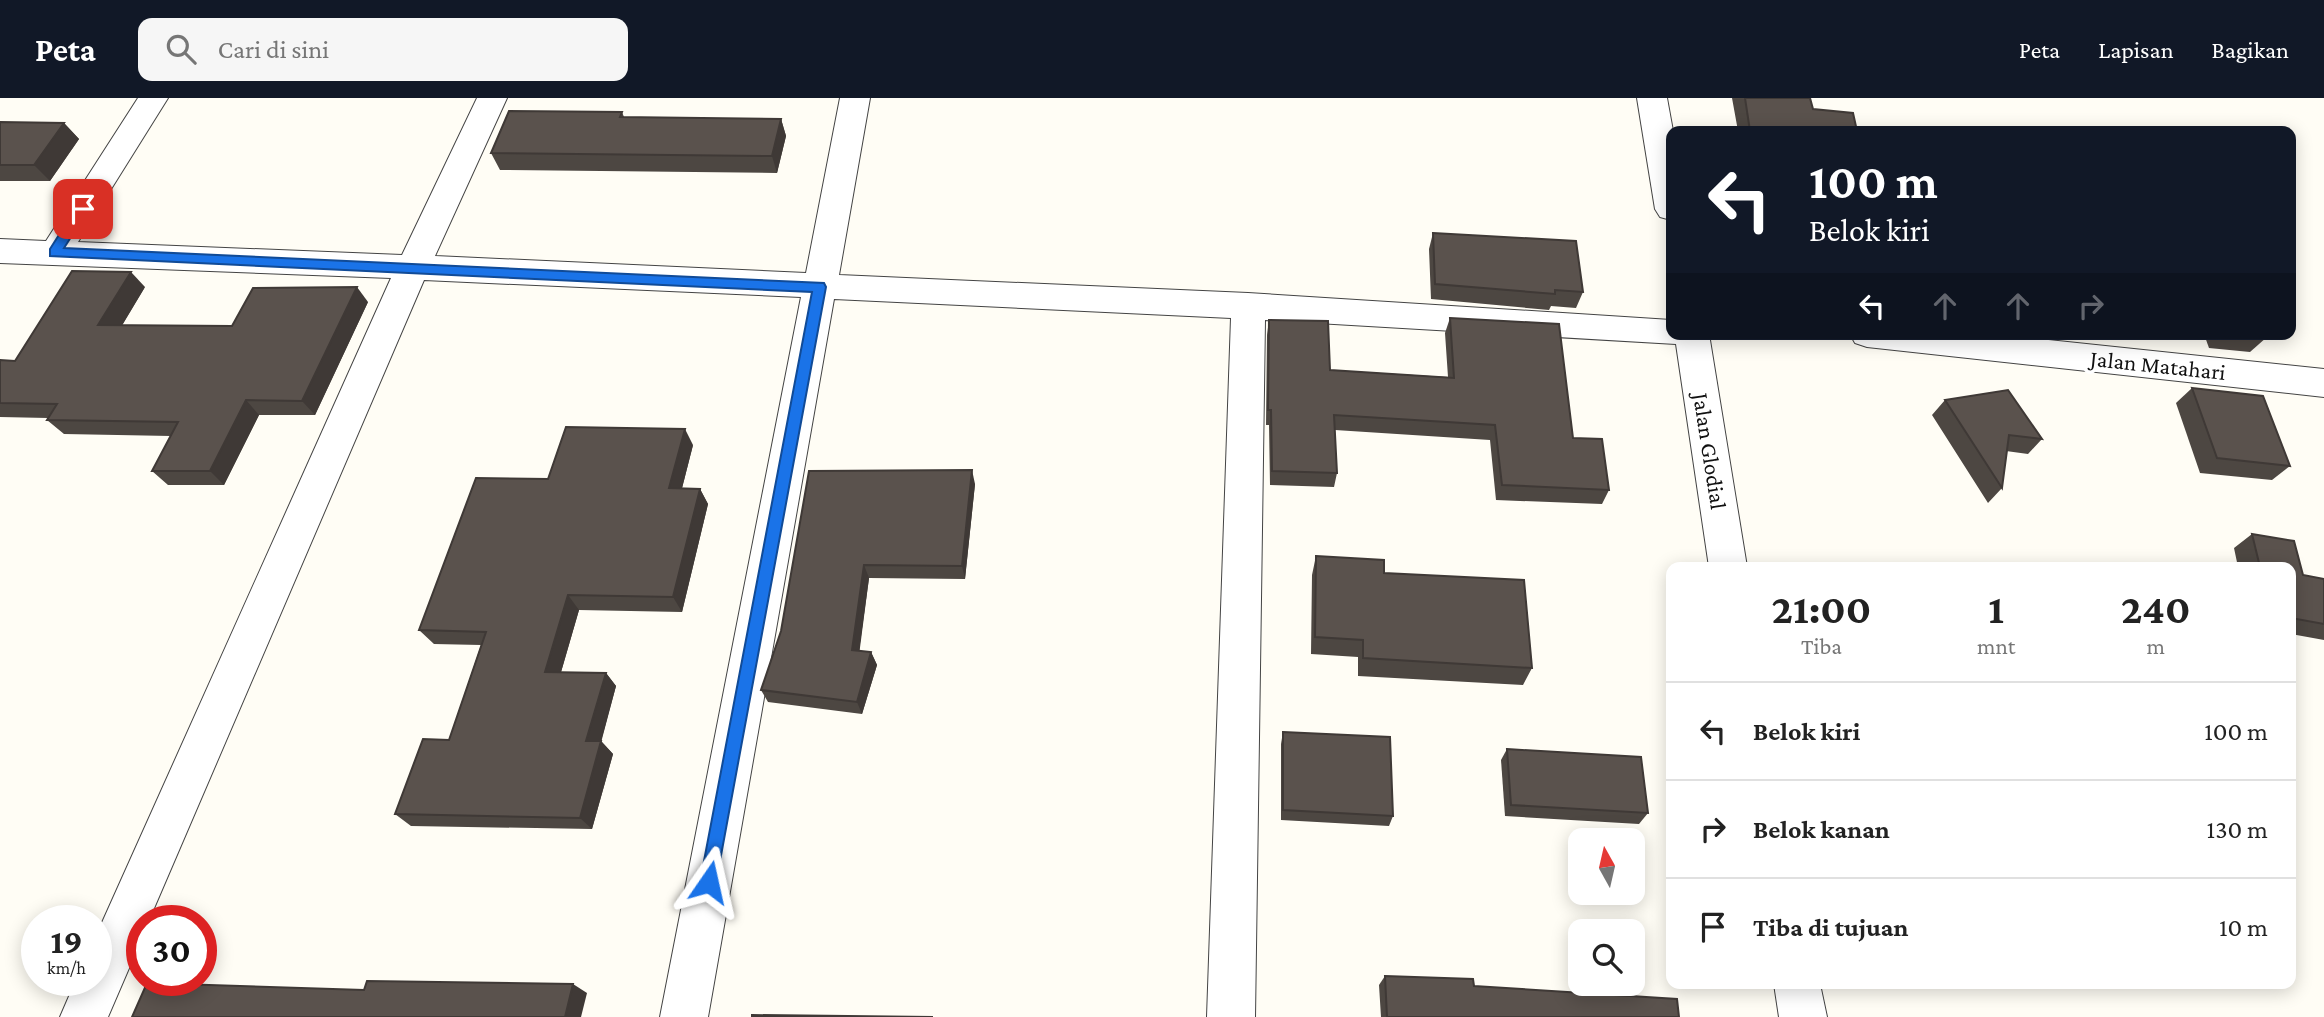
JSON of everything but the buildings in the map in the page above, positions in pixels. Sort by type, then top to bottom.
[{"type":"street","points":[[55,253],[153,98]]},
{"type":"street","points":[[84,1017],[413,267],[492,98]]},
{"type":"street","points":[[684,1017],[855,98]]},
{"type":"street","points":[[1652,98],[1666,180]]},
{"type":"street","points":[[0,251],[413,267],[1248,306],[1666,333]]},
{"type":"street","points":[[1231,1017],[1248,306]]},
{"type":"street","name":"Jalan Glodial","points":[[1693,340],[1727,562]]},
{"type":"street","name":"Jalan Matahari","points":[[1923,340],[2324,383]]},
{"type":"street","points":[[1798,989],[1803,1017]]},
{"type":"route","points":[[83,209],[55,253],[820,287],[709,882]]}]
